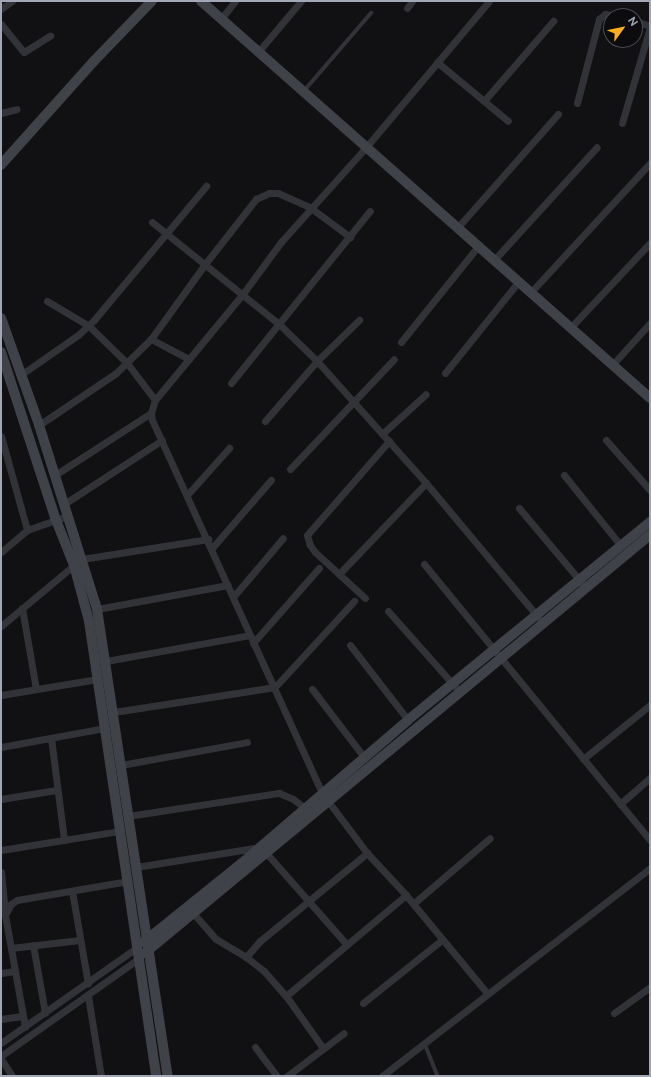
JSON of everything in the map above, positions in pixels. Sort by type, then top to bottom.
[{"type":"street","points":[[1,9],[12,1]]},
{"type":"street","points":[[1,165],[93,62],[152,1]]},
{"type":"street","points":[[201,1],[520,281],[650,398]]},
{"type":"street","points":[[221,19],[236,1]]},
{"type":"street","points":[[258,52],[301,1]]},
{"type":"street","points":[[407,8],[412,1]]},
{"type":"street","points":[[487,993],[406,895],[367,853],[325,797],[275,687],[253,643],[151,413],[155,400],[311,208],[367,146],[489,1]]},
{"type":"street","points":[[577,103],[599,20],[603,16]]},
{"type":"street","points":[[484,101],[553,21]]},
{"type":"street","points":[[1,24],[24,52],[50,36]]},
{"type":"street","points":[[622,123],[650,26]]},
{"type":"street","points":[[437,62],[508,121]]},
{"type":"street","points":[[1,114],[17,109]]},
{"type":"street","points":[[458,227],[558,114]]},
{"type":"street","points":[[495,259],[597,147]]},
{"type":"street","points":[[531,292],[650,162]]},
{"type":"street","points":[[22,374],[89,326],[206,186]]},
{"type":"street","points":[[40,425],[127,363],[151,339],[204,264],[256,199],[269,193],[278,193],[311,208],[350,237]]},
{"type":"street","points":[[231,383],[280,325],[370,211]]},
{"type":"street","points":[[152,222],[280,325],[317,361],[426,483],[540,619]]},
{"type":"street","points":[[571,327],[650,243]]},
{"type":"street","points":[[401,342],[479,245]]},
{"type":"street","points":[[445,373],[520,281]]},
{"type":"street","points":[[47,301],[89,326],[127,363],[155,400]]},
{"type":"street","points":[[1,318],[4,335],[22,374],[40,425],[97,609],[114,712],[128,816],[168,1076]]},
{"type":"street","points":[[265,421],[317,361],[359,320]]},
{"type":"street","points":[[613,364],[650,323]]},
{"type":"street","points":[[151,339],[189,359]]},
{"type":"street","points":[[1,352],[56,520],[74,565],[89,621],[156,1076]]},
{"type":"street","points":[[290,469],[352,400],[394,359]]},
{"type":"street","points":[[382,434],[426,394]]},
{"type":"street","points":[[55,475],[151,413]]},
{"type":"street","points":[[1,436],[27,530]]},
{"type":"street","points":[[64,504],[162,440]]},
{"type":"street","points":[[606,440],[650,490]]},
{"type":"street","points":[[365,598],[310,545],[307,536],[389,441]]},
{"type":"street","points":[[188,494],[229,448]]},
{"type":"street","points":[[564,475],[621,546]]},
{"type":"street","points":[[212,548],[271,480]]},
{"type":"street","points":[[339,574],[426,483]]},
{"type":"street","points":[[520,508],[582,584]]},
{"type":"street","points":[[1,552],[27,530],[67,516]]},
{"type":"street","points":[[582,584],[621,546],[650,522]]},
{"type":"street","points":[[12,1076],[1,1058],[138,959],[194,914],[325,797],[456,687],[582,584],[650,535]]},
{"type":"street","points":[[233,597],[284,538]]},
{"type":"street","points":[[82,559],[208,539]]},
{"type":"street","points":[[424,564],[650,840]]},
{"type":"street","points":[[1,626],[74,565]]},
{"type":"street","points":[[253,643],[319,568]]},
{"type":"street","points":[[97,609],[228,585]]},
{"type":"street","points":[[114,712],[275,687],[354,601]]},
{"type":"street","points":[[22,608],[36,689]]},
{"type":"street","points":[[388,611],[456,687]]},
{"type":"street","points":[[106,661],[250,635]]},
{"type":"street","points":[[350,645],[408,720]]},
{"type":"street","points":[[1,695],[98,679]]},
{"type":"street","points":[[1,1043],[88,984],[264,850],[305,808],[325,797],[364,757],[408,720],[456,687]]},
{"type":"street","points":[[312,689],[364,757]]},
{"type":"street","points":[[583,759],[650,705]]},
{"type":"street","points":[[1,747],[105,728]]},
{"type":"street","points":[[51,738],[56,790],[64,840]]},
{"type":"street","points":[[121,765],[247,742]]},
{"type":"street","points":[[620,804],[650,778]]},
{"type":"street","points":[[1,799],[56,790]]},
{"type":"street","points":[[128,816],[279,794],[293,799],[305,808]]},
{"type":"street","points":[[1,850],[120,831]]},
{"type":"street","points":[[413,904],[490,838]]},
{"type":"street","points":[[136,867],[264,850]]},
{"type":"street","points":[[264,850],[347,945]]},
{"type":"street","points":[[246,957],[260,941],[367,853]]},
{"type":"street","points":[[382,1076],[650,868]]},
{"type":"street","points":[[1,872],[4,919],[11,948],[25,1027]]},
{"type":"street","points":[[4,919],[11,904],[17,900],[128,882]]},
{"type":"street","points":[[72,891],[88,984]]},
{"type":"street","points":[[286,996],[406,895]]},
{"type":"street","points":[[194,914],[216,939],[246,957],[264,971],[286,996],[323,1048]]},
{"type":"street","points":[[363,1003],[443,939]]},
{"type":"street","points":[[11,948],[80,940]]},
{"type":"street","points":[[33,946],[45,1013]]},
{"type":"street","points":[[1,973],[14,971]]},
{"type":"street","points":[[614,1014],[650,987]]},
{"type":"street","points":[[88,996],[100,1076]]},
{"type":"street","points":[[1,1019],[22,1016]]},
{"type":"street","points":[[287,1076],[344,1033]]},
{"type":"street","points":[[255,1047],[277,1076]]},
{"type":"lane","points":[[304,91],[371,13]]},
{"type":"lane","points":[[425,1044],[438,1076]]}]
